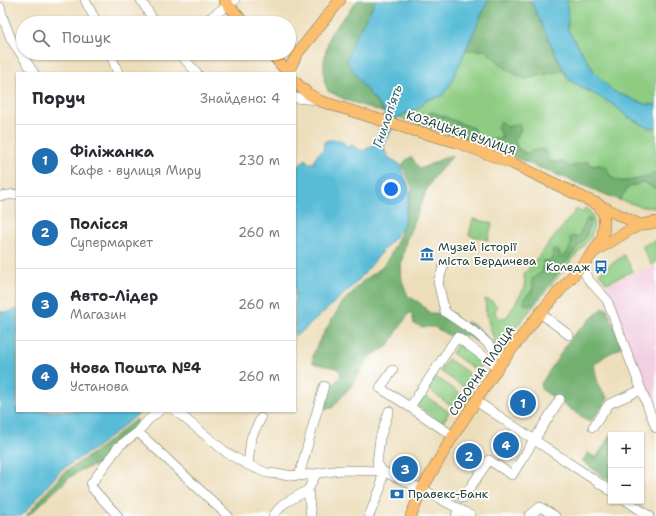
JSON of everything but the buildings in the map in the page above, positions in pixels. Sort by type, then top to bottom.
[{"type":"main road","points":[[296,56],[340,0]]},
{"type":"main road","points":[[229,2],[239,16]]},
{"type":"main road","points":[[296,46],[307,41]]},
{"type":"main road","points":[[277,60],[287,72]]},
{"type":"main road","points":[[288,72],[294,60]]},
{"type":"main road","name":"КОЗАЦЬКА ВУЛИЦЯ","points":[[296,83],[307,93],[320,100],[409,129],[456,142],[514,164],[640,225]]},
{"type":"main road","name":"СОБОРНА ПЛОЩА","points":[[411,516],[422,489],[453,436],[501,363],[540,313],[592,254],[603,237],[604,215],[597,203]]},
{"type":"main road","name":"СОБОРНА ПЛОЩА","points":[[592,254],[615,238],[640,225],[656,222]]},
{"type":"street","points":[[85,0],[93,16]]},
{"type":"street","points":[[141,0],[151,16]]},
{"type":"street","points":[[212,16],[229,2]]},
{"type":"street","points":[[0,7],[11,39],[16,46]]},
{"type":"street","points":[[25,60],[33,72]]},
{"type":"street","points":[[113,60],[118,72]]},
{"type":"street","points":[[185,60],[196,72]]},
{"type":"street","points":[[296,98],[320,100]]},
{"type":"street","points":[[0,196],[16,194]]},
{"type":"street","points":[[444,265],[438,282],[445,312],[476,333],[501,363]]},
{"type":"street","points":[[581,266],[588,279],[607,300],[656,428]]},
{"type":"street","points":[[540,313],[569,335]]},
{"type":"street","points":[[410,407],[457,337],[501,363]]},
{"type":"street","points":[[393,370],[380,388],[453,436]]},
{"type":"street","points":[[299,476],[324,386]]},
{"type":"street","points":[[593,427],[609,404],[642,390]]},
{"type":"street","points":[[463,498],[489,460],[512,475],[560,399]]},
{"type":"street","points":[[476,401],[608,489]]},
{"type":"street","points":[[118,516],[92,488],[91,484],[119,446],[138,432],[148,420],[158,412]]},
{"type":"street","points":[[177,412],[227,453],[248,465],[267,473],[299,476],[341,470],[382,471],[422,489],[457,513],[471,516]]},
{"type":"street","points":[[369,516],[381,487],[382,471],[377,463],[380,438],[389,412]]},
{"type":"street","points":[[248,465],[251,438],[261,418]]},
{"type":"street","points":[[138,432],[228,516]]},
{"type":"street","points":[[311,516],[308,490],[316,474]]},
{"type":"street","points":[[273,516],[283,504],[308,490]]},
{"type":"street","points":[[632,504],[650,516],[656,514]]},
{"type":"street","points":[[529,516],[540,507],[555,516]]},
{"type":"shaded area","points":[[656,265],[656,423],[602,287]]},
{"type":"green space","points":[[358,0],[376,0],[354,39],[361,83],[385,113],[346,100],[328,91],[324,80],[324,60],[330,34]]},
{"type":"green space","points":[[488,0],[531,1],[563,70],[525,79],[508,70],[485,50],[466,50]]},
{"type":"green space","points":[[567,0],[656,0],[656,104],[644,104],[613,91],[595,73],[568,30]]},
{"type":"green space","points":[[466,50],[485,50],[508,70],[525,79],[563,70],[569,80],[614,105],[628,117],[649,128],[656,127],[656,174],[653,173],[632,181],[621,181],[611,177],[600,165],[570,167],[562,162],[549,162],[545,151],[527,154],[518,149],[515,141],[521,129],[508,127],[501,122],[504,137],[488,141],[489,147],[474,141],[477,136],[473,128],[432,112],[424,116],[421,121],[423,126],[398,117],[419,108],[426,100],[442,96],[449,87]]},
{"type":"green space","points":[[432,112],[473,128],[477,136],[474,141],[423,126],[421,121],[424,116]]},
{"type":"green space","points":[[501,121],[508,127],[518,124],[521,129],[515,141],[518,149],[527,154],[531,151],[541,149],[545,151],[549,162],[562,162],[570,167],[588,161],[592,166],[600,165],[607,168],[611,177],[621,182],[645,178],[653,173],[656,174],[656,189],[643,182],[629,187],[619,200],[489,147],[488,141],[493,138],[498,139],[503,137],[497,127]]},
{"type":"green space","points":[[451,155],[452,157],[435,176],[427,189],[406,241],[401,266],[402,281],[408,296],[420,303],[430,313],[454,314],[458,326],[467,322],[476,326],[488,339],[484,346],[467,336],[455,334],[448,335],[434,327],[423,327],[414,324],[412,313],[409,313],[388,346],[369,357],[352,385],[332,408],[325,409],[327,391],[340,377],[340,371],[336,368],[313,363],[313,355],[319,341],[342,303],[362,282],[380,269],[388,259],[396,244],[403,227],[412,188],[403,165],[407,159],[412,158],[420,169]]},
{"type":"green space","points":[[643,182],[656,189],[656,208],[643,207],[619,200],[629,187]]},
{"type":"green space","points":[[586,207],[592,215],[594,221],[591,237],[506,339],[496,346],[486,314],[485,299],[492,301],[497,307],[495,311],[499,318],[507,317],[525,287],[524,274],[577,209],[582,213]]},
{"type":"green space","points":[[588,217],[591,220],[585,238],[532,305],[524,304],[525,297],[533,290],[532,279],[543,271],[543,261],[552,260],[553,250],[559,251],[561,258],[568,251],[572,243],[569,241],[571,237],[578,237]]},
{"type":"green space","points":[[473,219],[492,223],[488,240],[469,235]]},
{"type":"green space","points":[[656,240],[656,263],[651,265],[642,246]]},
{"type":"green space","points":[[624,255],[633,271],[607,283],[599,273]]},
{"type":"green space","points":[[603,308],[607,309],[621,342],[620,348],[605,356],[594,365],[598,384],[608,399],[590,422],[541,389],[541,384],[572,336]]},
{"type":"green space","points":[[459,343],[484,360],[477,371],[452,353]]},
{"type":"green space","points":[[448,359],[473,376],[465,388],[440,371]]},
{"type":"green space","points":[[436,377],[461,394],[453,407],[428,389]]},
{"type":"green space","points":[[424,395],[449,412],[442,424],[417,405]]},
{"type":"green space","points":[[136,419],[139,423],[136,430],[103,463],[81,470],[69,478],[28,516],[26,516],[62,474],[100,448]]},
{"type":"green space","points":[[608,439],[608,480],[582,461],[588,453],[596,458]]},
{"type":"water","name":"Гнилоп'ять","points":[[376,0],[488,0],[449,87],[442,96],[426,100],[419,108],[398,117],[386,141],[384,148],[388,157],[401,165],[410,191],[403,227],[357,282],[304,330],[296,335],[296,170],[306,159],[309,163],[314,163],[315,157],[323,150],[324,142],[328,140],[340,140],[349,148],[351,145],[363,151],[375,144],[385,112],[361,83],[347,61],[354,39]]},
{"type":"water","points":[[529,0],[567,0],[568,30],[595,73],[613,91],[644,104],[656,104],[656,127],[649,128],[628,117],[614,105],[569,80],[531,1]]},
{"type":"water","points":[[16,309],[16,412],[141,412],[97,447],[61,470],[22,516],[0,516],[0,311]]},
{"type":"place","name":"Музей історії міста Бердичева","points":[[427,254]]},
{"type":"place","name":"Коледж","points":[[601,267]]},
{"type":"place","name":"Філіжанка","points":[[523,403]]},
{"type":"place","name":"Нова Пошта №4","points":[[506,445]]},
{"type":"place","name":"Полісся","points":[[469,456]]},
{"type":"place","name":"Авто-Лідер","points":[[405,469]]},
{"type":"place","name":"Правекс-Банк","points":[[397,494]]}]
